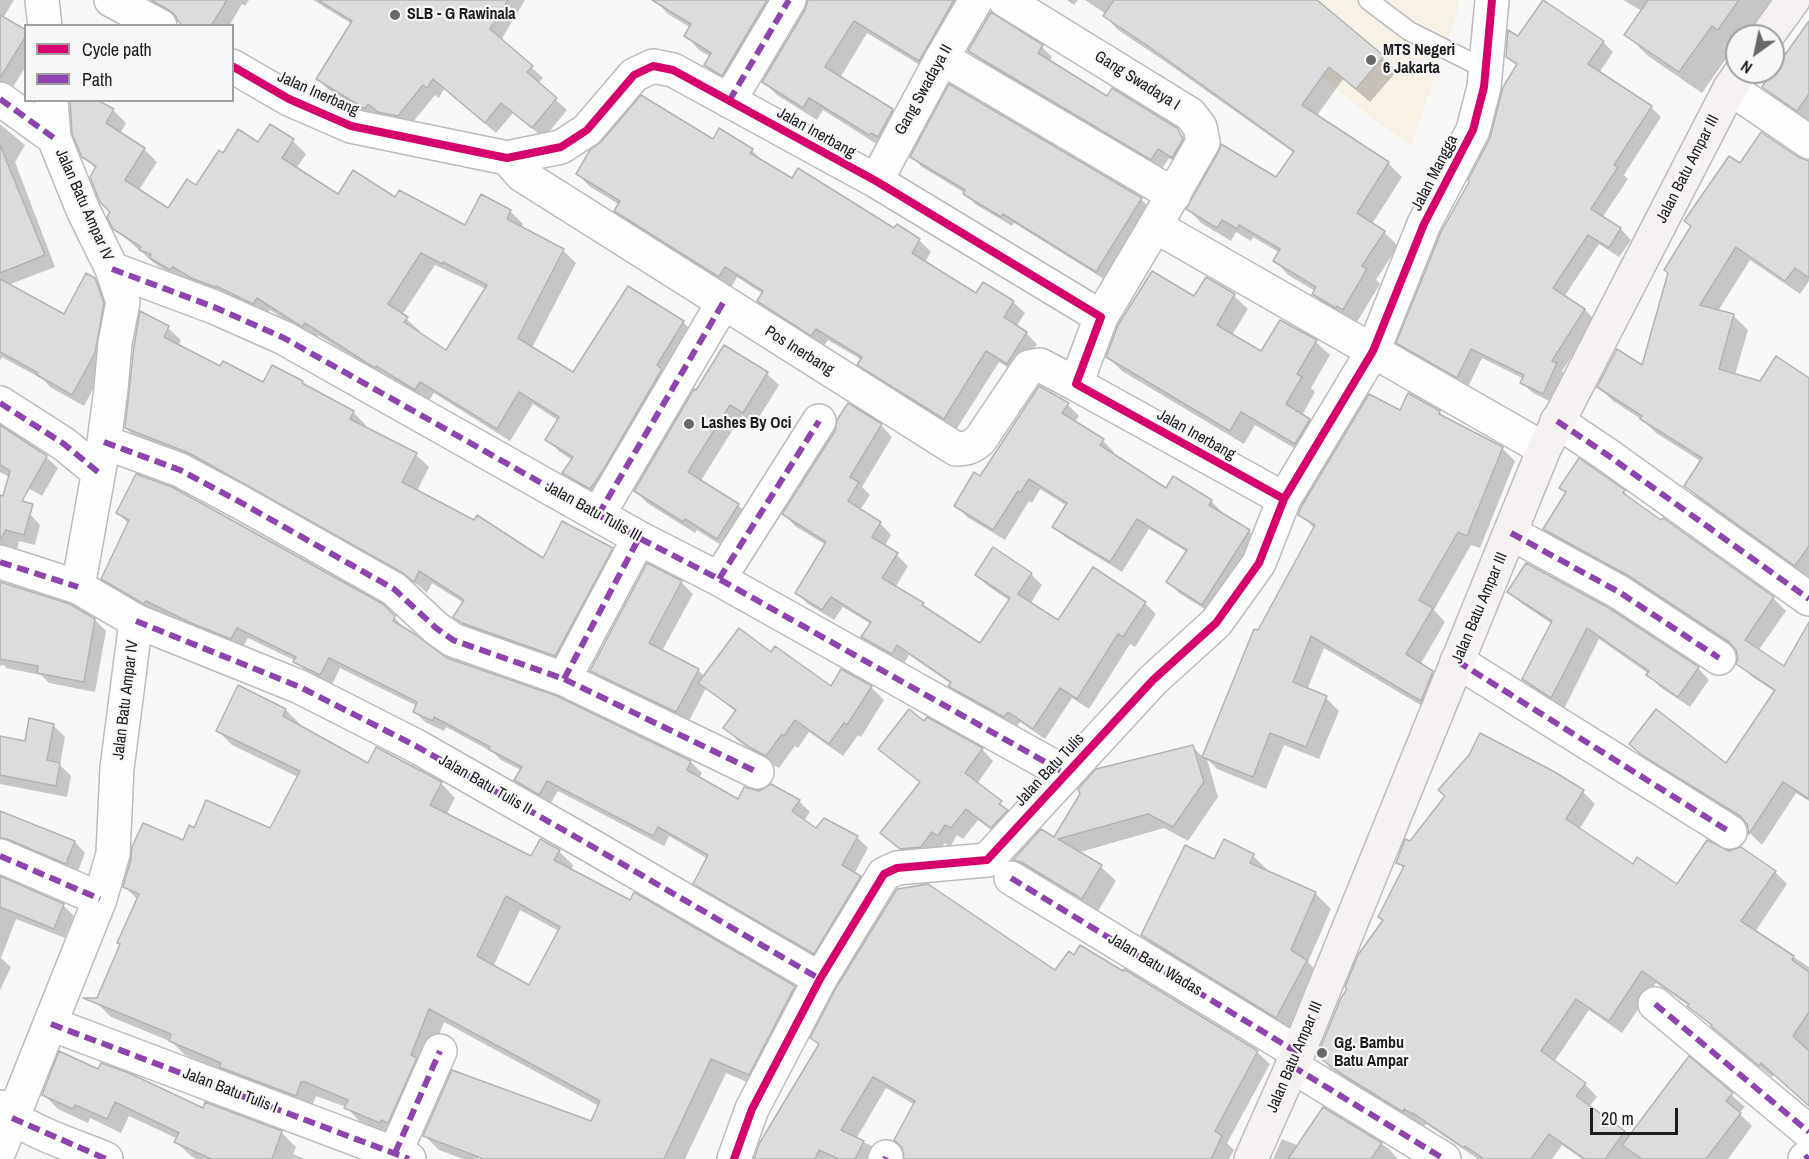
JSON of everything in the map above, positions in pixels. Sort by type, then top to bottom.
[{"type":"street","points":[[42,0],[45,24]]},
{"type":"street","points":[[111,0],[156,24]]},
{"type":"street","points":[[729,101],[789,0]]},
{"type":"street","name":"Gang Swadaya II","points":[[876,182],[888,154],[976,0]]},
{"type":"street","name":"Gang Swadaya I","points":[[1005,0],[1190,114],[1200,127],[1203,142],[1155,226]]},
{"type":"street","name":"Jalan Mangga","points":[[1372,351],[1424,224],[1473,130],[1484,87],[1492,0]]},
{"type":"street","points":[[1776,24],[1793,0]]},
{"type":"street","points":[[942,58],[1174,195]]},
{"type":"street","name":"Jalan Inerbang","points":[[234,67],[289,99],[351,126],[507,158],[561,147],[587,130],[634,75],[653,66],[673,70],[876,182],[1101,317]]},
{"type":"street","name":"Jalan Batu Ampar III","points":[[1251,1159],[1295,1059],[1551,435],[1733,84]]},
{"type":"street","points":[[1740,84],[1809,142]]},
{"type":"street","points":[[0,99],[54,138]]},
{"type":"street","name":"Jalan Batu Ampar IV","points":[[0,1149],[6,1113],[51,1024],[100,899],[113,854],[117,768],[136,621],[78,587],[101,457],[115,343],[123,302],[112,269],[83,210],[54,138],[51,102]]},
{"type":"street","name":"Pos Inerbang","points":[[507,158],[522,175],[956,449],[965,449],[980,440],[1029,368],[1040,365],[1076,384]]},
{"type":"street","points":[[1076,384],[1101,317],[1155,226],[1372,351],[1551,435],[1606,454],[1809,598]]},
{"type":"street","name":"Jalan Batu Tulis III","points":[[112,269],[214,307],[284,338],[639,538],[719,579],[1065,773]]},
{"type":"street","points":[[598,515],[723,303]]},
{"type":"street","name":"Jalan Batu Tulis","points":[[734,1159],[752,1109],[820,980],[884,874],[897,868],[987,860],[1153,680],[1216,623],[1259,563],[1284,499],[1372,351]]},
{"type":"street","name":"Jalan Inerbang","points":[[1076,384],[1284,499]]},
{"type":"street","points":[[0,403],[64,444],[101,457],[180,470],[394,590],[436,628],[453,640],[564,679],[757,772]]},
{"type":"street","points":[[719,579],[819,421]]},
{"type":"street","points":[[1511,533],[1619,592],[1719,658]]},
{"type":"street","points":[[564,679],[639,538]]},
{"type":"street","points":[[0,562],[78,587]]},
{"type":"street","name":"Jalan Batu Tulis II","points":[[136,621],[300,687],[416,746],[820,980]]},
{"type":"street","points":[[1457,661],[1731,832]]},
{"type":"street","points":[[0,856],[100,899]]},
{"type":"street","name":"Jalan Batu Wadas","points":[[1011,878],[1295,1059],[1444,1159]]},
{"type":"street","points":[[1655,1004],[1809,1132]]},
{"type":"street","name":"Jalan Batu Tulis I","points":[[51,1024],[402,1156]]},
{"type":"street","points":[[402,1156],[440,1051]]},
{"type":"street","points":[[6,1113],[106,1159]]},
{"type":"street","points":[[1805,1159],[1809,1156]]},
{"type":"lane","points":[[1368,0],[1409,31],[1485,69]]},
{"type":"shaded area","name":"MTS Negeri 6 Jakarta","points":[[1230,0],[1459,0],[1458,9],[1411,146],[1363,111]]},
{"type":"building","points":[[151,0],[227,0],[212,24],[182,24],[169,10]]},
{"type":"building","points":[[318,0],[508,0],[490,29],[533,66],[527,72],[557,98],[532,128],[501,103],[485,123],[433,79],[427,88],[423,85],[398,116],[378,112],[368,104],[365,109],[316,79],[352,21]]},
{"type":"building","points":[[652,0],[767,0],[722,76],[704,65],[711,53],[684,36],[691,24]]},
{"type":"building","points":[[808,0],[954,0],[919,61],[854,21],[825,67],[893,109],[878,137],[871,133],[869,135],[809,98],[803,108],[762,82],[805,10]]},
{"type":"building","points":[[1114,0],[1317,0],[1384,56],[1356,89],[1329,67],[1302,105],[1389,162],[1357,213],[1385,231],[1362,266],[1367,269],[1343,310],[1312,294],[1316,287],[1273,261],[1280,249],[1239,225],[1237,229],[1222,220],[1217,228],[1186,209],[1221,144],[1276,177],[1294,151],[1103,16]]},
{"type":"building","points":[[1543,0],[1604,41],[1588,64],[1652,106],[1614,165],[1618,167],[1591,209],[1621,228],[1609,248],[1588,235],[1553,288],[1585,309],[1552,361],[1557,363],[1543,394],[1520,383],[1524,375],[1471,349],[1457,378],[1396,343],[1441,232],[1490,138],[1503,87],[1517,64],[1506,57],[1508,30],[1518,36]]},
{"type":"building","points":[[1648,0],[1739,0],[1718,30],[1712,26],[1679,72],[1624,35]]},
{"type":"building","points":[[991,12],[1043,45],[1038,53],[1107,96],[1112,88],[1177,128],[1183,139],[1172,158],[1158,149],[1151,160],[968,51]]},
{"type":"building","points":[[0,15],[24,29],[24,39],[0,78]]},
{"type":"building","points":[[1809,21],[1809,94],[1797,111],[1762,87],[1764,84],[1785,84],[1785,55]]},
{"type":"building","points":[[949,84],[1142,198],[1096,272],[1003,214],[1001,217],[963,194],[965,190],[910,157]]},
{"type":"building","points":[[641,95],[713,139],[719,128],[753,149],[750,153],[792,178],[798,168],[894,228],[897,224],[920,239],[912,253],[976,293],[983,282],[1014,301],[1004,317],[1027,332],[1007,364],[986,351],[944,419],[857,365],[862,357],[816,329],[811,336],[757,301],[763,291],[725,267],[719,277],[614,211],[620,201],[576,174],[590,150],[601,142]]},
{"type":"building","points":[[70,102],[101,102],[114,109],[106,123],[145,148],[125,180],[168,208],[187,179],[196,185],[219,150],[223,153],[238,129],[258,142],[270,124],[294,139],[282,158],[338,194],[353,170],[395,197],[399,190],[465,225],[481,194],[511,210],[507,219],[564,249],[518,338],[573,372],[628,286],[684,321],[657,365],[662,369],[590,489],[562,473],[573,457],[545,440],[559,417],[519,392],[497,429],[420,382],[415,390],[376,366],[375,368],[370,365],[305,323],[302,327],[257,298],[253,304],[216,286],[191,278],[173,267],[170,270],[150,258],[151,254],[139,250],[141,247],[113,229],[107,217],[110,212],[100,202],[90,177],[96,166],[82,157],[72,134]],"holes":[[[421,253],[442,264],[443,262],[487,285],[446,350],[404,322],[408,317],[388,304]]]},
{"type":"building","points":[[1761,132],[1798,157],[1809,161],[1809,278],[1795,268],[1785,281],[1736,247],[1700,305],[1734,314],[1719,369],[1760,381],[1776,356],[1809,378],[1809,546],[1795,566],[1684,486],[1702,458],[1640,419],[1642,416],[1597,387],[1617,349],[1642,365],[1668,273],[1664,270],[1691,226],[1684,221],[1729,156],[1740,163]]},
{"type":"building","points":[[0,145],[45,255],[0,273]]},
{"type":"building","points":[[1152,271],[1194,296],[1206,277],[1235,294],[1217,325],[1261,351],[1280,320],[1317,340],[1297,374],[1302,377],[1286,404],[1310,419],[1295,444],[1241,412],[1230,431],[1106,357],[1118,325]]},
{"type":"building","points":[[86,273],[95,278],[104,303],[95,353],[72,395],[0,352],[0,279],[64,314]]},
{"type":"building","points":[[140,311],[169,326],[164,337],[220,366],[223,361],[263,382],[272,365],[354,411],[350,419],[417,453],[402,482],[474,520],[477,515],[543,558],[562,521],[613,548],[555,656],[462,623],[453,617],[464,600],[419,571],[414,582],[403,573],[189,453],[125,428]]},
{"type":"building","points":[[724,345],[768,372],[743,413],[730,405],[688,472],[739,504],[717,539],[685,519],[683,522],[634,491],[694,389],[696,390]]},
{"type":"building","points":[[1039,386],[1069,403],[1062,413],[1104,439],[1100,445],[1166,488],[1173,476],[1212,500],[1209,505],[1250,530],[1202,605],[1166,582],[1187,550],[1137,519],[1110,562],[1052,527],[1067,503],[1029,479],[1020,493],[1018,491],[993,530],[954,506],[974,472],[980,476]]},
{"type":"building","points":[[1408,393],[1440,411],[1439,414],[1503,447],[1467,536],[1458,532],[1419,600],[1433,608],[1406,654],[1433,671],[1421,701],[1311,636],[1293,682],[1327,696],[1306,747],[1270,733],[1253,777],[1202,757],[1254,629],[1258,630],[1315,525],[1298,515],[1301,507],[1369,394],[1400,410]]},
{"type":"building","points":[[848,403],[882,424],[850,477],[859,482],[848,501],[881,522],[872,537],[898,553],[882,578],[924,603],[922,605],[980,643],[1010,598],[975,575],[993,547],[1032,573],[1018,594],[1058,620],[1093,567],[1146,602],[1123,637],[1118,634],[1077,699],[1060,688],[1033,729],[1008,712],[1004,717],[948,686],[951,682],[897,645],[892,654],[861,637],[871,622],[831,597],[822,610],[795,593],[826,542],[782,514],[835,431],[837,420]]},
{"type":"building","points":[[0,425],[47,456],[22,501],[33,504],[24,535],[6,530],[0,540],[0,495],[3,496],[10,471],[0,465]]},
{"type":"building","points":[[1579,458],[1625,490],[1623,493],[1661,520],[1663,518],[1774,597],[1745,640],[1784,666],[1809,622],[1809,799],[1783,782],[1749,834],[1747,824],[1740,816],[1643,756],[1629,744],[1656,709],[1726,763],[1775,690],[1736,664],[1738,659],[1736,650],[1729,642],[1629,576],[1543,529],[1566,492],[1559,488]]},
{"type":"building","points":[[136,474],[172,487],[383,604],[395,616],[393,621],[447,658],[557,696],[691,761],[687,770],[738,799],[744,787],[759,791],[771,784],[800,800],[792,811],[816,828],[824,818],[858,836],[842,865],[861,876],[814,954],[693,884],[708,855],[658,827],[653,836],[547,781],[539,795],[514,780],[522,767],[434,717],[433,721],[413,712],[417,702],[329,658],[320,675],[293,662],[296,657],[237,628],[231,639],[146,601],[144,604],[101,579],[129,520],[116,513]]},
{"type":"building","points":[[647,563],[682,581],[649,643],[699,669],[676,712],[590,671]]},
{"type":"building","points":[[1526,563],[1609,608],[1699,667],[1678,697],[1646,675],[1649,671],[1587,628],[1551,698],[1522,679],[1552,621],[1507,592]]},
{"type":"building","points":[[0,582],[70,604],[95,619],[84,682],[37,673],[38,666],[0,659]]},
{"type":"building","points":[[739,628],[771,652],[775,646],[831,686],[841,669],[872,686],[847,725],[844,723],[829,744],[795,720],[766,756],[723,728],[736,710],[698,683]]},
{"type":"building","points":[[238,685],[286,709],[283,716],[368,763],[376,747],[442,782],[430,805],[531,856],[540,839],[560,850],[554,860],[630,900],[634,892],[795,986],[749,1075],[711,1059],[664,1159],[484,1159],[423,1136],[452,1070],[591,1121],[600,1101],[429,1009],[411,1055],[417,1058],[388,1123],[381,1120],[380,1123],[344,1108],[348,1100],[305,1082],[301,1082],[296,1096],[219,1067],[221,1063],[169,1041],[171,1034],[83,998],[97,998],[120,944],[117,943],[139,894],[123,887],[132,847],[143,823],[183,840],[189,825],[194,828],[206,800],[270,828],[300,771],[216,731]],"holes":[[[506,896],[560,927],[529,985],[477,956]]]},
{"type":"building","points":[[909,709],[924,721],[927,717],[983,748],[965,773],[1002,801],[999,804],[1008,810],[991,828],[966,809],[951,828],[945,825],[938,836],[932,832],[921,847],[900,849],[880,833],[920,782],[878,749]]},
{"type":"building","points":[[29,718],[54,724],[47,760],[60,763],[56,786],[0,775],[0,736],[25,741]]},
{"type":"building","points":[[1480,733],[1584,790],[1566,819],[1633,864],[1637,857],[1677,884],[1707,840],[1729,851],[1741,847],[1776,871],[1741,921],[1794,956],[1792,960],[1809,972],[1809,1012],[1793,1036],[1809,1051],[1809,1106],[1761,1063],[1759,1066],[1687,1006],[1689,1004],[1642,971],[1609,1021],[1576,999],[1541,1051],[1586,1083],[1576,1096],[1625,1131],[1605,1159],[1585,1159],[1549,1134],[1531,1159],[1484,1159],[1413,1113],[1404,1109],[1403,1112],[1317,1056],[1347,989],[1345,987],[1358,955],[1383,920],[1378,917],[1404,866],[1396,863],[1405,839],[1410,841],[1445,796],[1438,790],[1469,755]]},
{"type":"building","points":[[1193,745],[1204,782],[1173,827],[1148,814],[1058,839],[1102,865],[1082,899],[1021,862],[1013,860],[1041,829],[1054,837],[1080,794],[1078,789],[1096,769]]},
{"type":"building","points":[[0,811],[75,841],[66,864],[0,838]]},
{"type":"building","points":[[1224,839],[1254,854],[1250,863],[1316,892],[1291,950],[1307,960],[1276,1018],[1141,935],[1185,845],[1214,859]]},
{"type":"building","points":[[0,876],[64,904],[54,929],[0,907]]},
{"type":"building","points":[[928,884],[1055,970],[1069,951],[1074,955],[1080,945],[1123,971],[1124,969],[1258,1051],[1215,1131],[1222,1136],[1211,1159],[904,1159],[902,1147],[894,1140],[915,1101],[873,1077],[841,1130],[864,1141],[855,1159],[839,1159],[819,1150],[815,1159],[754,1159],[759,1144],[819,1044],[810,1038],[836,988],[897,889]]},
{"type":"building","points":[[59,1051],[98,1069],[101,1063],[129,1073],[203,1108],[205,1102],[282,1131],[272,1159],[211,1159],[174,1142],[179,1133],[115,1102],[107,1119],[75,1105],[73,1109],[42,1095]]},
{"type":"building","points":[[1689,1056],[1733,1093],[1726,1101],[1741,1113],[1706,1159],[1642,1159],[1622,1145]]},
{"type":"building","points":[[1323,1107],[1382,1143],[1371,1159],[1288,1159]]},
{"type":"marked path","points":[[729,101],[789,0]]},
{"type":"marked path","points":[[0,99],[54,138]]},
{"type":"marked path","points":[[112,269],[214,307],[284,338],[639,538],[719,579],[1065,773]]},
{"type":"marked path","points":[[598,515],[723,303]]},
{"type":"marked path","points":[[0,403],[64,444],[98,472]]},
{"type":"marked path","points":[[719,579],[819,421]]},
{"type":"marked path","points":[[1557,421],[1809,599]]},
{"type":"marked path","points":[[104,442],[180,470],[394,589],[436,628],[453,640],[564,679],[757,772]]},
{"type":"marked path","points":[[1511,533],[1619,592],[1719,658]]},
{"type":"marked path","points":[[564,679],[639,538]]},
{"type":"marked path","points":[[0,562],[78,587]]},
{"type":"marked path","points":[[136,621],[300,687],[416,746],[820,979]]},
{"type":"marked path","points":[[1457,661],[1730,832]]},
{"type":"marked path","points":[[0,856],[100,899]]},
{"type":"marked path","points":[[1011,878],[1298,1053]]},
{"type":"marked path","points":[[1655,1004],[1809,1132]]},
{"type":"marked path","points":[[51,1024],[409,1159]]},
{"type":"marked path","points":[[395,1153],[440,1051]]},
{"type":"marked path","points":[[1292,1066],[1444,1159]]},
{"type":"marked path","points":[[12,1118],[106,1159]]},
{"type":"marked path","points":[[1805,1159],[1809,1156]]},
{"type":"cycle path","points":[[734,1159],[752,1109],[820,979],[884,874],[897,868],[987,860],[1153,680],[1216,623],[1259,563],[1284,499],[1373,351],[1424,224],[1473,130],[1484,87],[1492,0]]},
{"type":"cycle path","points":[[234,67],[289,99],[351,126],[507,158],[561,147],[587,130],[634,75],[653,66],[673,70],[876,181],[1101,317],[1076,384],[1284,499]]},
{"type":"place","name":"SLB - G Rawinala","points":[[395,15]]},
{"type":"place","name":"MTS Negeri 6 Jakarta","points":[[1371,60]]},
{"type":"place","name":"Lashes By Oci","points":[[689,424]]},
{"type":"place","name":"Gg. Bambu Batu Ampar","points":[[1322,1053]]}]
